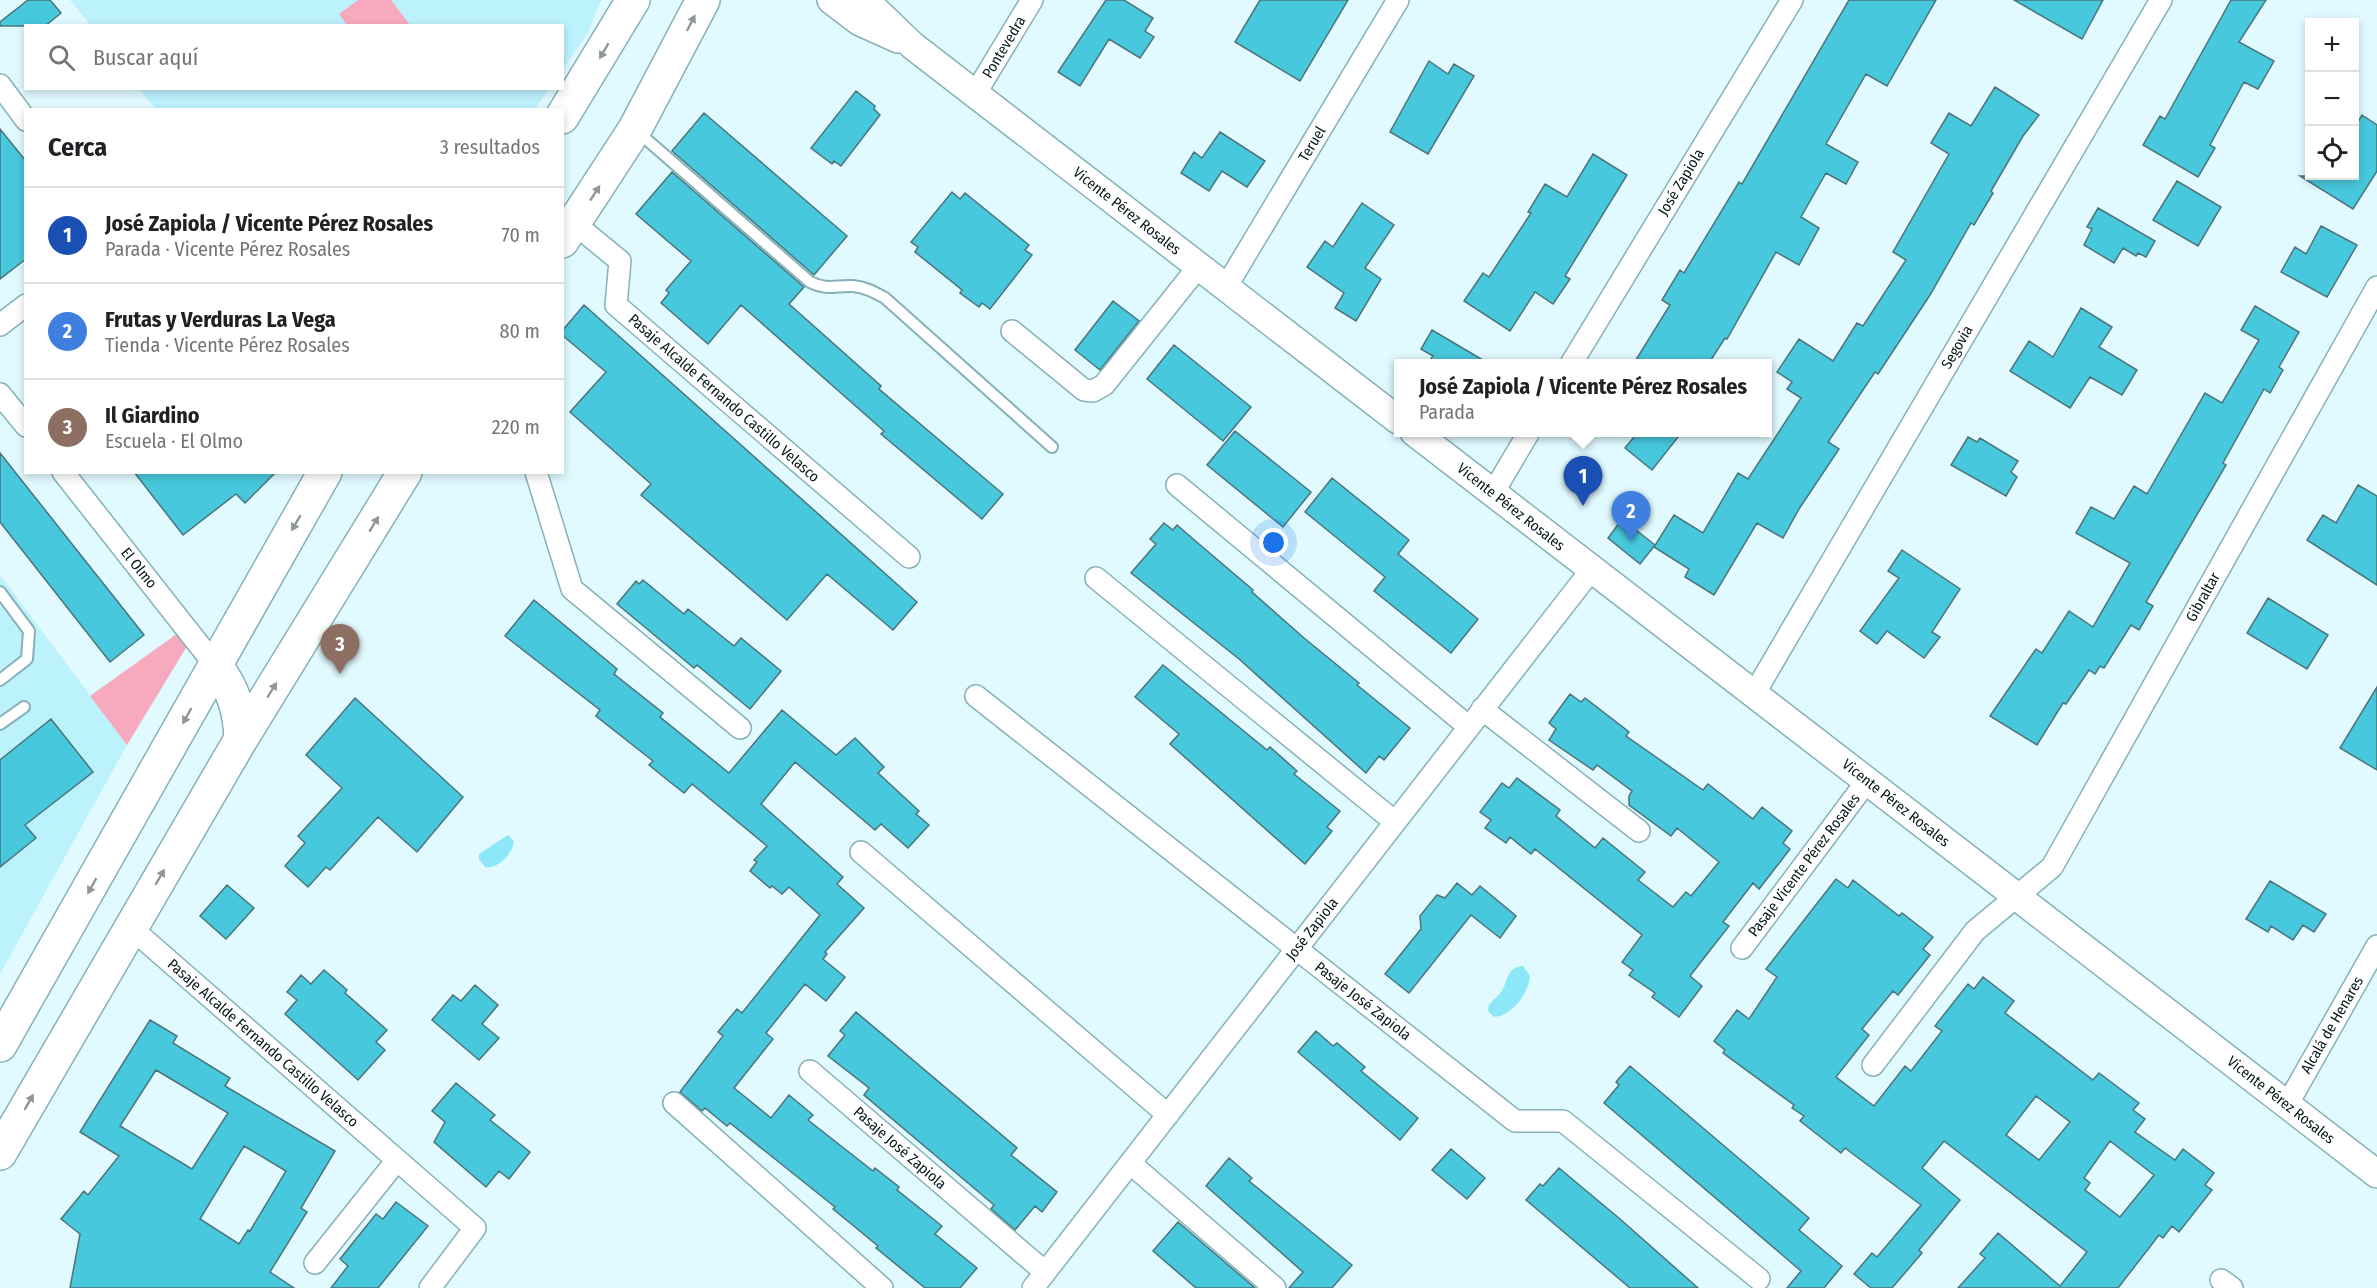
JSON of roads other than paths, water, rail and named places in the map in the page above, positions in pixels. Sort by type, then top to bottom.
[{"type":"main road","points":[[564,114],[633,0]]},
{"type":"main road","points":[[569,233],[635,129],[703,0]]},
{"type":"main road","points":[[0,1044],[56,950],[215,664],[325,474]]},
{"type":"main road","points":[[0,1153],[241,739],[404,474]]},
{"type":"main road","points":[[215,664],[232,691],[238,706],[241,739]]},
{"type":"street","name":"Vicente Pérez Rosales","points":[[831,0],[860,22],[913,46]]},
{"type":"street","name":"Vicente Pérez Rosales","points":[[865,0],[913,46],[1394,417]]},
{"type":"street","name":"Pontevedra","points":[[975,94],[1032,0]]},
{"type":"street","name":"Teruel","points":[[1226,287],[1398,0]]},
{"type":"street","name":"José Zapiola","points":[[1573,359],[1792,0]]},
{"type":"street","name":"Segovia","points":[[1754,694],[2161,0]]},
{"type":"street","points":[[0,86],[24,117]]},
{"type":"street","name":"Pasaje Alcalde Fernando Castillo Velasco","points":[[569,233],[620,261],[616,305],[909,557]]},
{"type":"street","points":[[1012,331],[1084,390],[1093,391],[1104,385],[1199,266]]},
{"type":"street","name":"Gibraltar","points":[[2017,897],[2052,867],[2377,286]]},
{"type":"street","points":[[0,325],[24,307]]},
{"type":"street","points":[[0,394],[24,424]]},
{"type":"street","name":"Vicente Pérez Rosales","points":[[1420,437],[2377,1174]]},
{"type":"street","points":[[1493,493],[1526,437]]},
{"type":"street","name":"El Olmo","points":[[65,474],[215,664]]},
{"type":"street","points":[[537,474],[572,589],[740,728]]},
{"type":"street","points":[[1177,485],[1469,727]]},
{"type":"street","name":"José Zapiola","points":[[1039,1280],[1592,569]]},
{"type":"street","points":[[1096,578],[1395,822]]},
{"type":"street","name":"Pasaje José Zapiola","points":[[976,696],[1515,1121],[1563,1121],[1759,1279]]},
{"type":"street","points":[[1482,710],[1639,831]]},
{"type":"street","name":"Pasaje Vicente Pérez Rosales","points":[[1742,948],[1867,781]]},
{"type":"street","points":[[861,852],[1168,1115]]},
{"type":"street","points":[[1874,1065],[1975,931],[2017,897]]},
{"type":"street","name":"Pasaje Alcalde Fernando Castillo Velasco","points":[[130,927],[475,1228],[430,1288]]},
{"type":"street","name":"Alcalá de Henares","points":[[2287,1105],[2377,946]]},
{"type":"street","name":"Pasaje José Zapiola","points":[[810,1071],[1039,1280]]},
{"type":"street","points":[[674,1102],[882,1288]]},
{"type":"street","points":[[315,1263],[397,1160]]},
{"type":"street","points":[[1130,1163],[1275,1288]]},
{"type":"lane","points":[[635,129],[810,282],[834,289],[851,286],[868,289],[885,298],[1052,447]]},
{"type":"lane","points":[[0,592],[29,631],[27,659],[0,680]]},
{"type":"lane","points":[[0,724],[24,707]]},
{"type":"place","name":"José Zapiola / Vicente Pérez Rosales","points":[[1583,506]]},
{"type":"place","name":"Frutas y Verduras La Vega","points":[[1631,541]]},
{"type":"place","name":"Il Giardino","points":[[340,674]]}]
